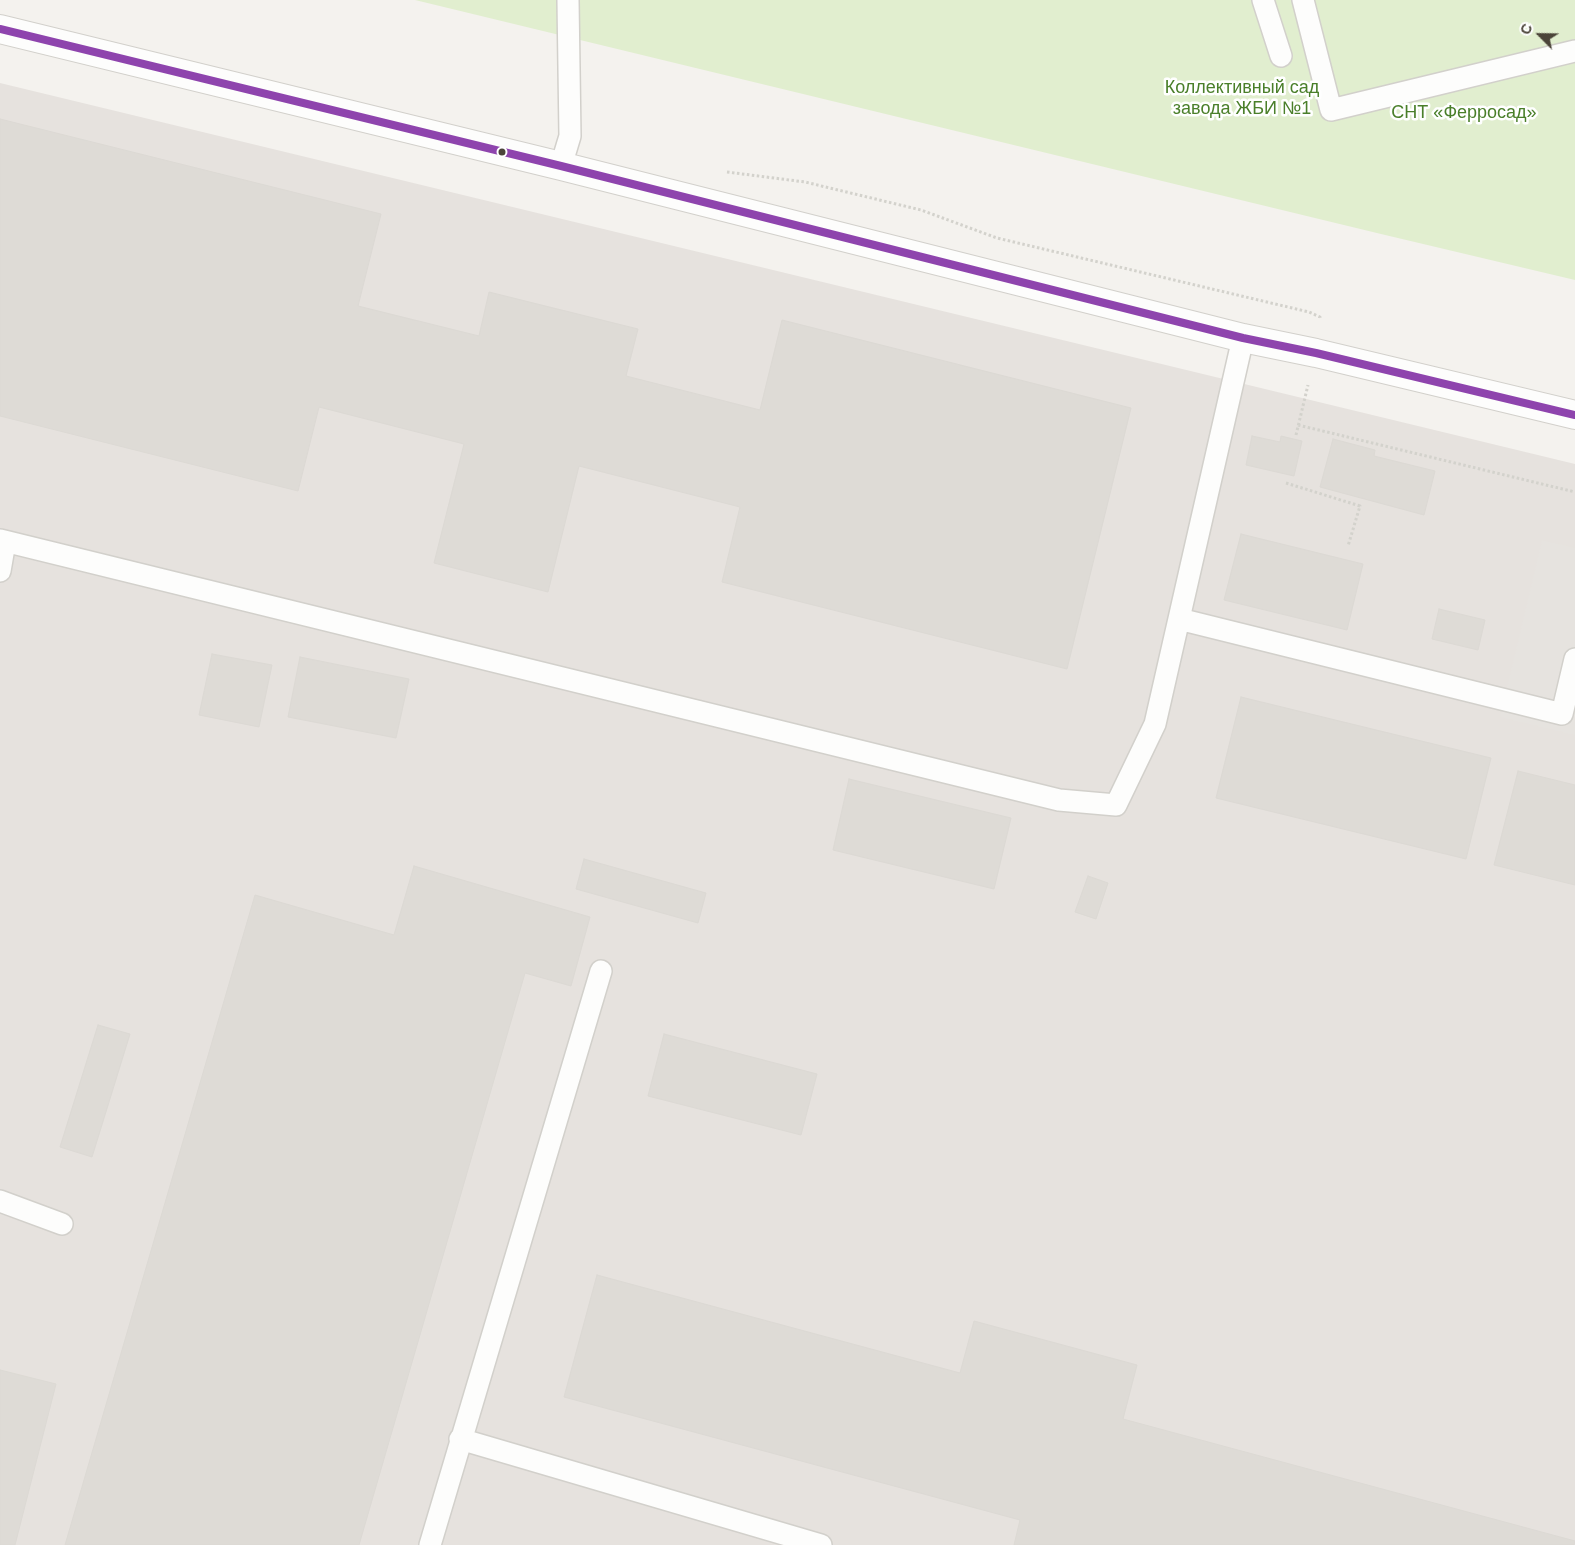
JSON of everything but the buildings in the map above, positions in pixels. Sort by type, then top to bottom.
[{"type":"street","points":[[0,30],[561,166],[1243,338],[1316,353],[1575,416]]},
{"type":"lane","points":[[561,166],[570,136],[568,0]]},
{"type":"lane","points":[[1263,0],[1281,56]]},
{"type":"lane","points":[[1303,0],[1331,110],[1575,50]]},
{"type":"lane","points":[[0,571],[2,541],[1059,800],[1116,806],[1155,724],[1243,338]]},
{"type":"lane","points":[[1179,619],[1562,714],[1575,659]]},
{"type":"lane","points":[[430,1545],[460,1439],[601,971]]},
{"type":"lane","points":[[0,1201],[62,1224]]},
{"type":"lane","points":[[460,1439],[821,1545]]},
{"type":"path","points":[[1298,426],[1575,492]]},
{"type":"path","points":[[1286,483],[1360,506],[1348,546]]},
{"type":"shaded area","points":[[0,83],[1575,464],[1575,1545],[0,1545]]},
{"type":"shaded area","points":[[1542,540],[1575,548],[1575,735],[1500,717]]},
{"type":"green space","name":"Коллективный сад завода ЖБИ №1","points":[[415,0],[1575,0],[1575,280],[1381,234]]},
{"type":"transit line","points":[[0,29],[561,166],[1243,338],[1316,353],[1575,415]]},
{"type":"park label","name":"СНТ «Ферросад»","points":[[1464,113]]}]
